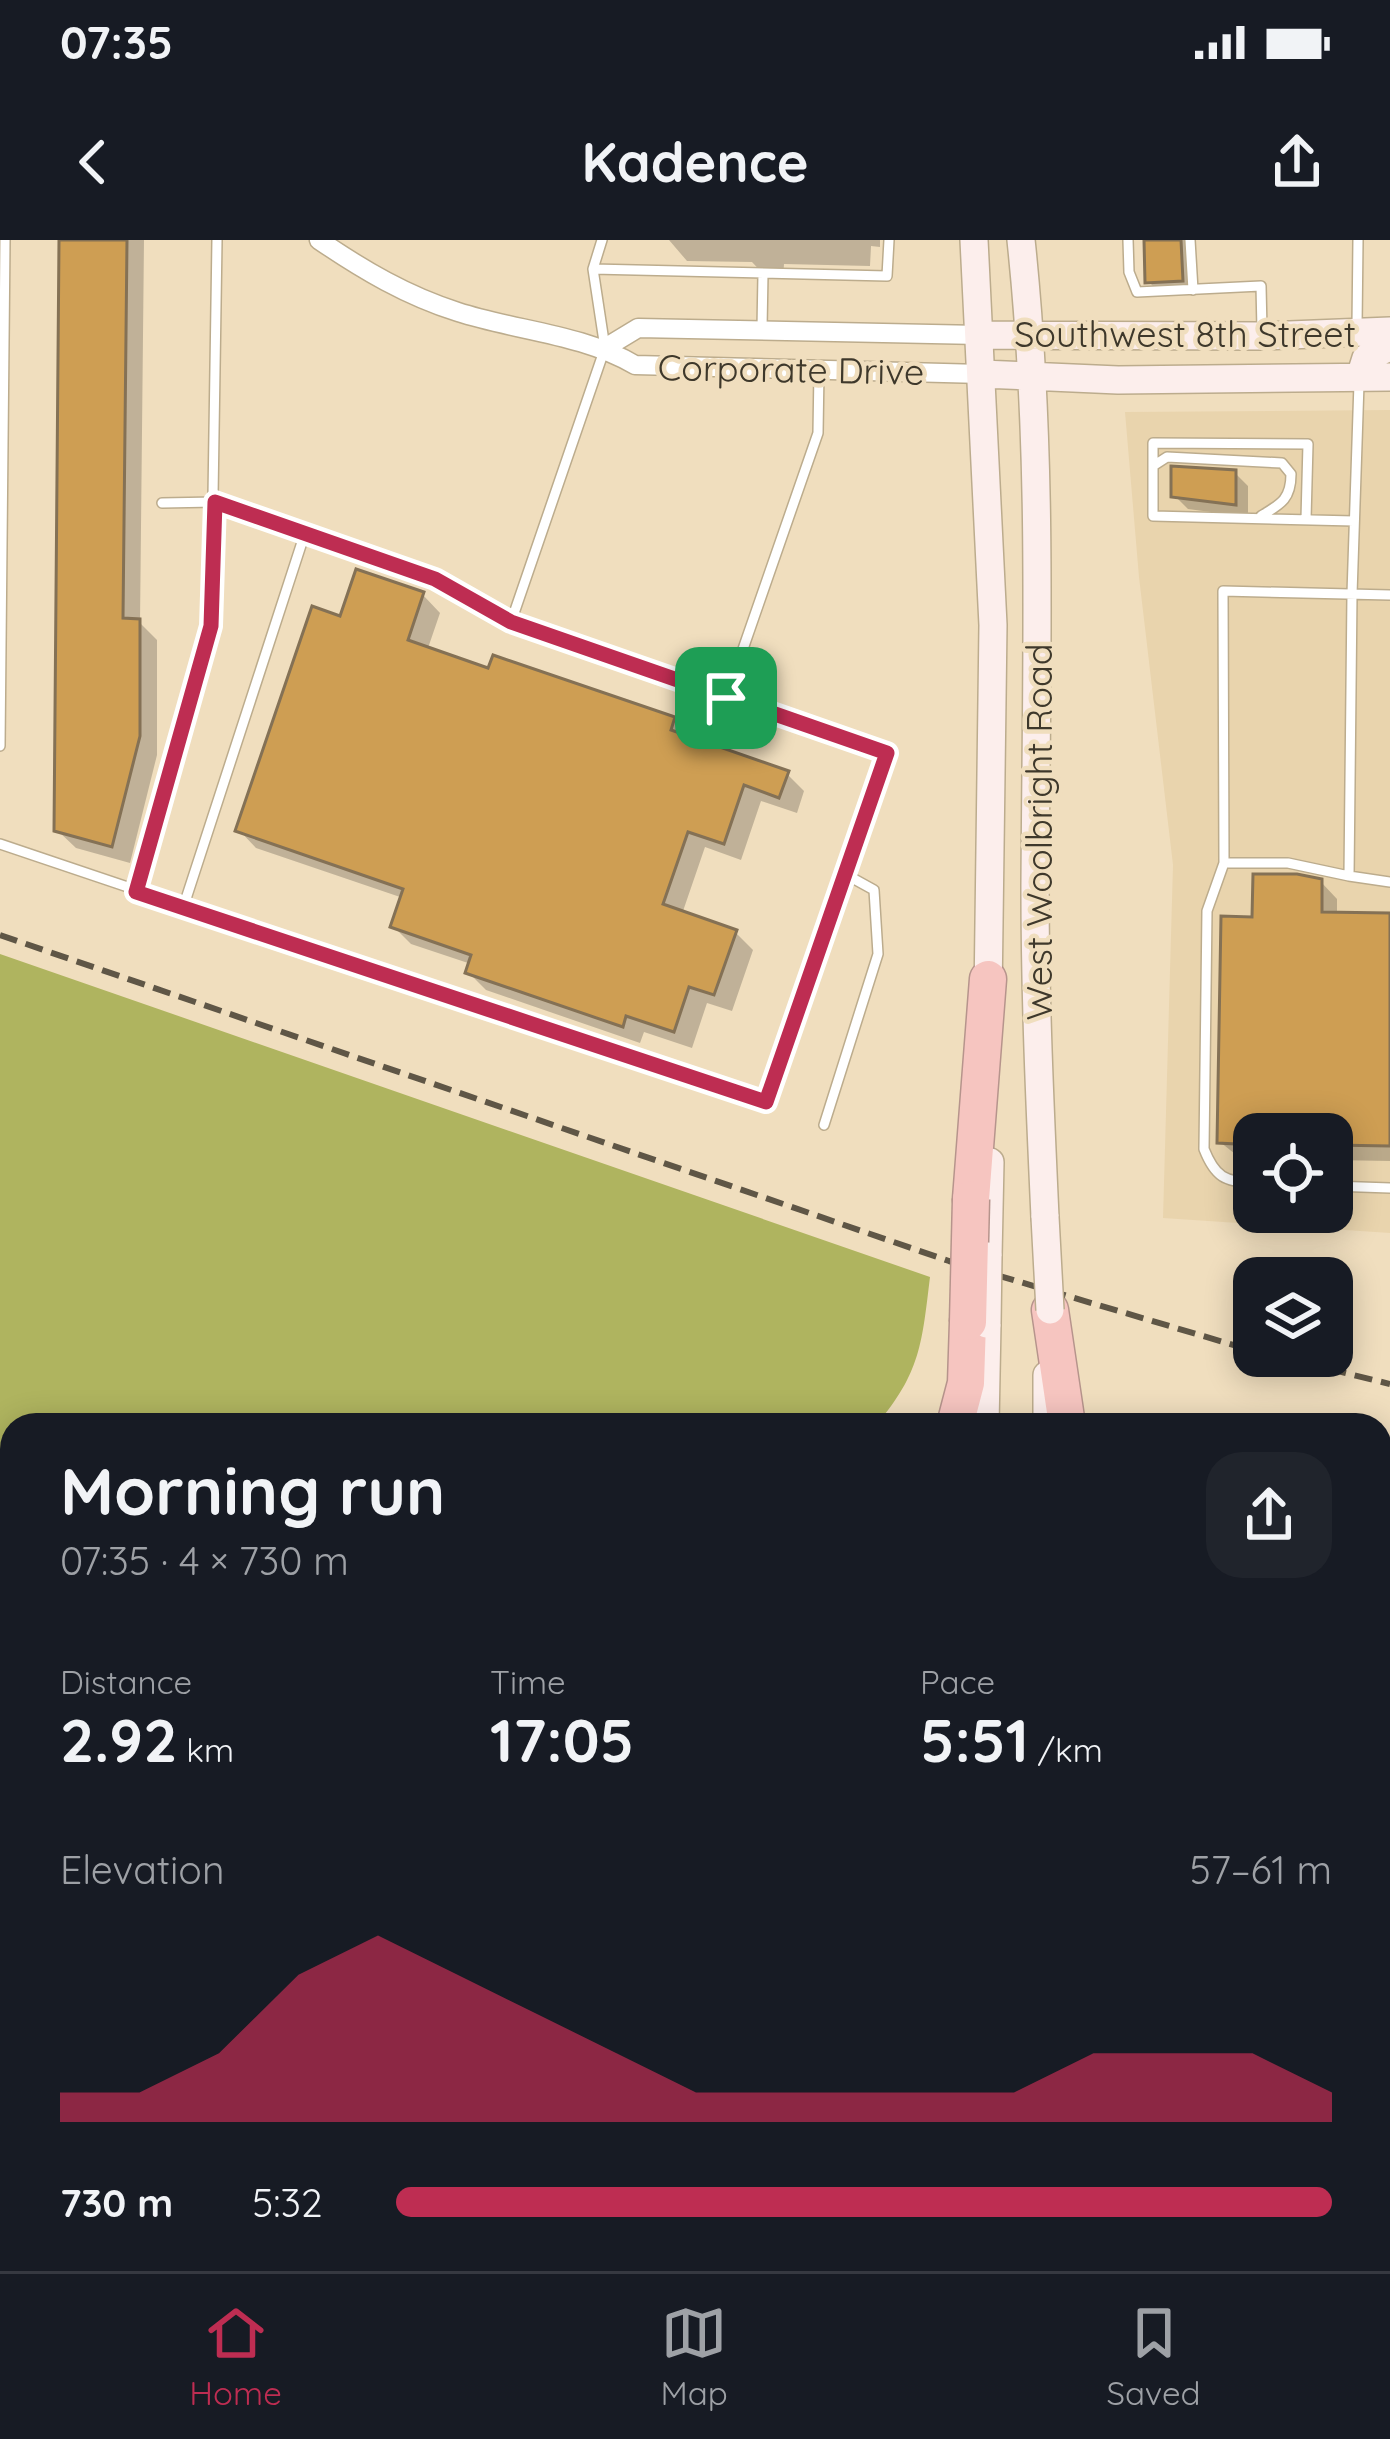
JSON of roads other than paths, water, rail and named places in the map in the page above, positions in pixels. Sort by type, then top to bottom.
[{"type":"highway","points":[[958,1413],[978,1323],[988,979]]},
{"type":"highway","points":[[1050,1310],[1065,1413]]},
{"type":"main road","name":"West Woolbright Road","points":[[974,240],[993,646],[988,979]]},
{"type":"main road","name":"West Woolbright Road","points":[[1021,240],[1034,376],[1039,574],[1035,955],[1050,1310]]},
{"type":"main road","name":"Southwest 8th Street","points":[[980,335],[1390,332]]},
{"type":"main road","points":[[1360,377],[1366,358],[1390,347]]},
{"type":"main road","name":"Southwest 8th Street","points":[[982,374],[1118,380],[1390,376]]},
{"type":"main road","points":[[978,1323],[984,1413]]},
{"type":"main road","points":[[1048,1413],[1052,1349]]},
{"type":"street","name":"Corporate Drive","points":[[319,240],[366,271],[442,306],[605,348],[635,364],[982,374]]},
{"type":"street","name":"Corporate Drive","points":[[605,348],[638,328],[980,335]]},
{"type":"lane","points":[[0,746],[5,240]]},
{"type":"lane","points":[[136,892],[211,626],[217,240]]},
{"type":"lane","points":[[511,622],[605,348],[593,269],[602,240]]},
{"type":"lane","points":[[593,269],[887,276],[889,240]]},
{"type":"lane","points":[[1128,240],[1137,292],[1261,286],[1262,336]]},
{"type":"lane","points":[[1357,332],[1358,240]]},
{"type":"lane","points":[[1188,248],[1192,290]]},
{"type":"lane","points":[[1129,254],[1144,253]]},
{"type":"lane","points":[[762,331],[763,274]]},
{"type":"lane","points":[[726,698],[818,433],[819,369]]},
{"type":"lane","points":[[1349,876],[1360,377]]},
{"type":"lane","points":[[1306,520],[1308,444],[1153,443],[1153,516],[1306,520],[1354,520]]},
{"type":"lane","points":[[1153,466],[1167,457],[1282,463],[1291,474],[1285,502],[1256,518]]},
{"type":"lane","points":[[0,844],[766,1102],[887,753],[511,622],[435,579],[305,533],[215,502],[162,503]]},
{"type":"lane","points":[[183,908],[305,533]]},
{"type":"lane","points":[[1233,1182],[1213,1173],[1204,1149],[1207,911],[1224,862],[1223,591],[1390,595]]},
{"type":"lane","points":[[1224,862],[1288,863],[1390,881]]},
{"type":"lane","points":[[824,1125],[878,954],[874,890],[845,874]]},
{"type":"lane","points":[[1353,1187],[1390,1188]]},
{"type":"railway","points":[[0,935],[949,1261],[1233,1345]]},
{"type":"railway","points":[[1353,1375],[1390,1384]]}]
